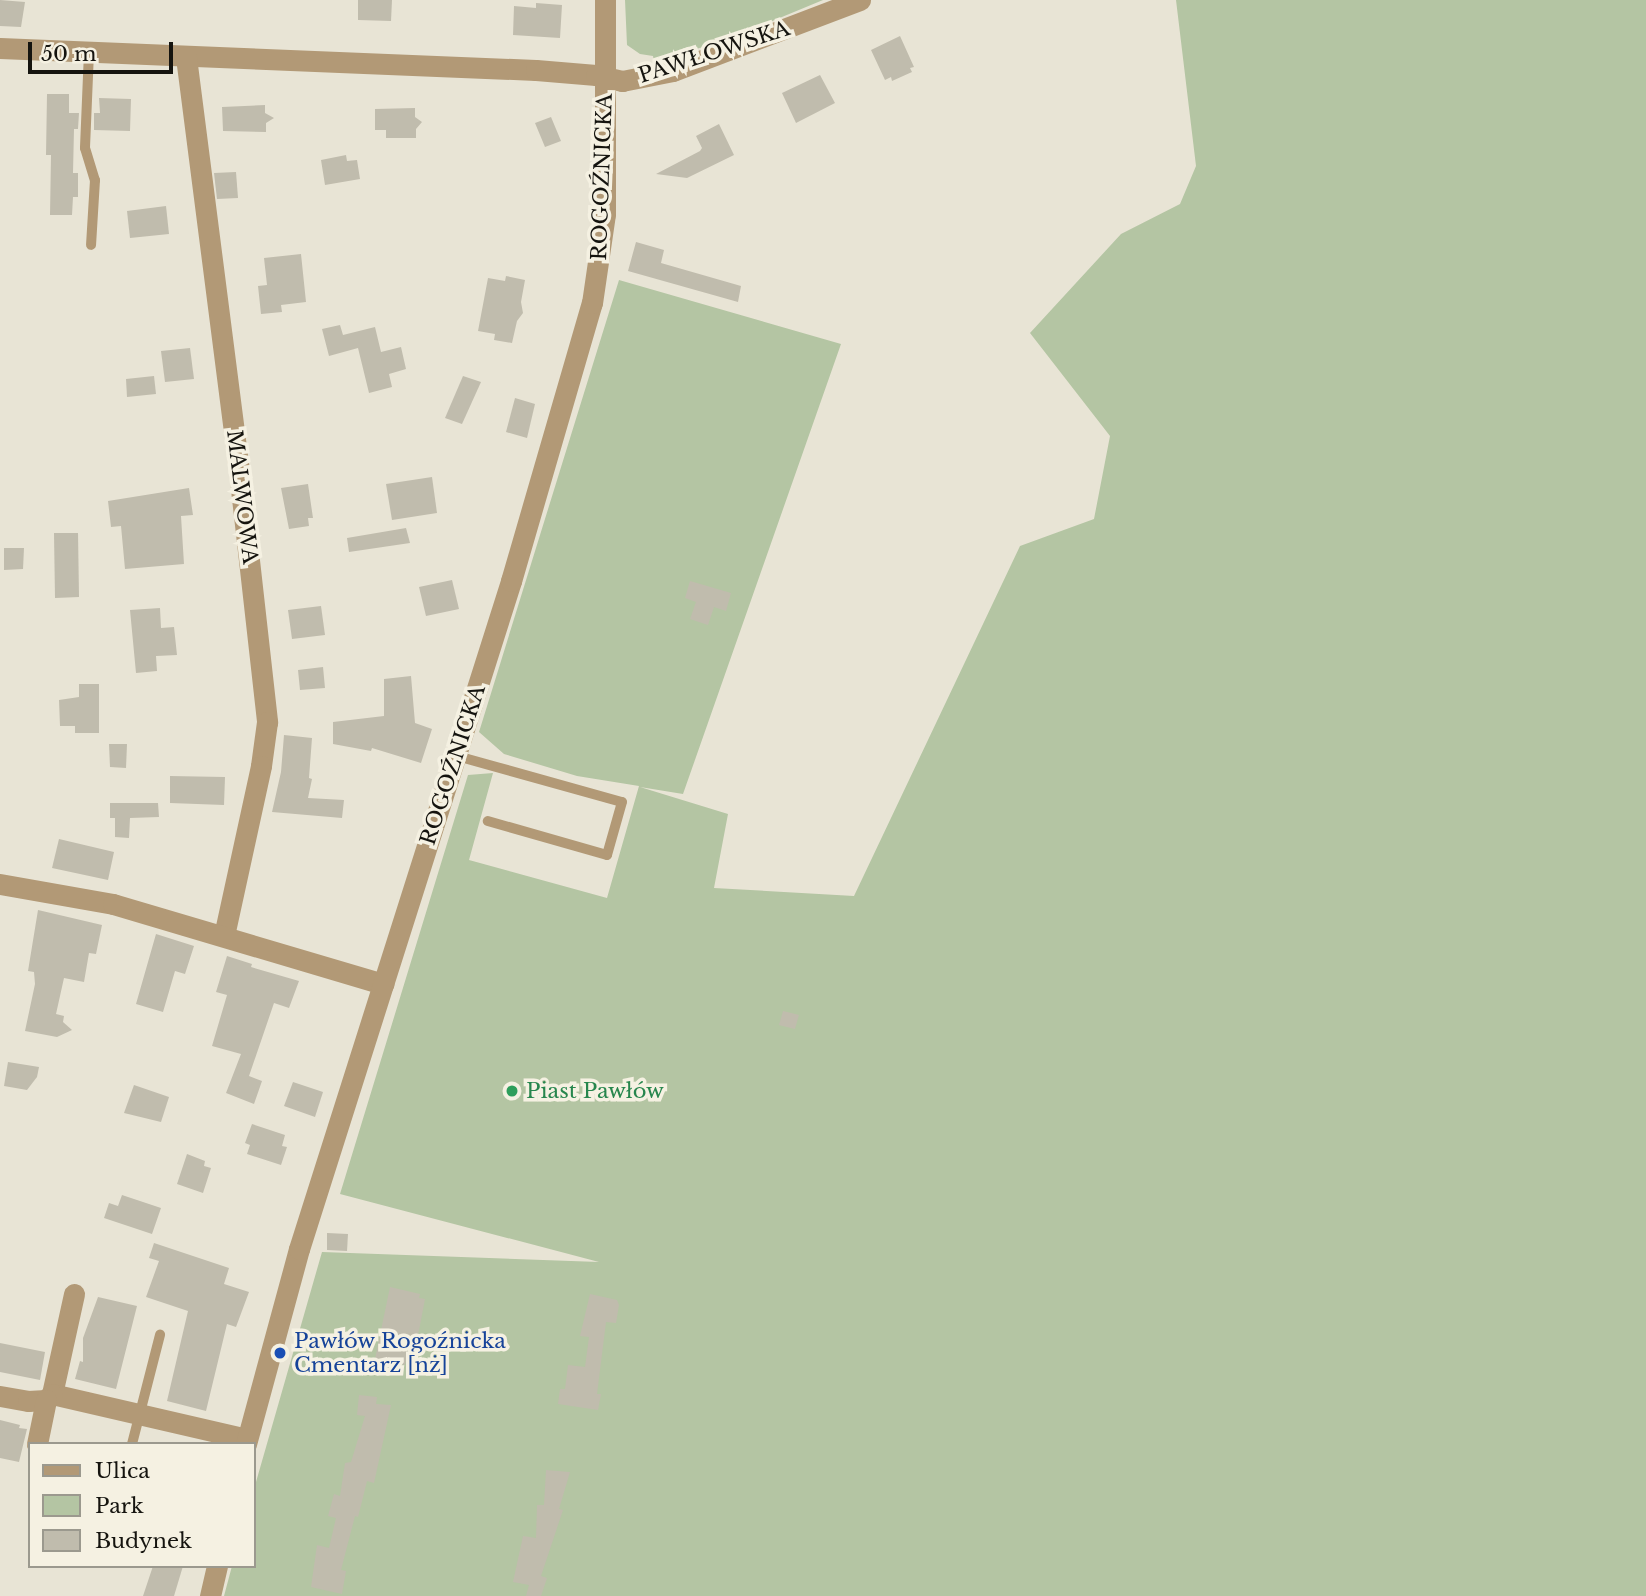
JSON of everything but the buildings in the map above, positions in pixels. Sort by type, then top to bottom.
[{"type":"street","name":"ROGOŹNICKA","points":[[247,1442],[299,1250],[457,756],[561,416],[592,303],[605,214],[605,0]]},
{"type":"street","name":"PAWŁOWSKA","points":[[0,48],[536,70],[606,76],[622,81],[673,71],[860,0]]},
{"type":"street","name":"MALWOWA","points":[[186,57],[240,480],[267,722],[261,766],[225,935]]},
{"type":"street","points":[[0,884],[113,904],[383,984]]},
{"type":"street","points":[[38,1442],[74,1294]]},
{"type":"street","points":[[0,1396],[28,1401],[49,1397],[139,1414],[247,1442]]},
{"type":"street","points":[[211,1596],[217,1568]]},
{"type":"lane","points":[[89,52],[85,148],[95,180],[91,245]]},
{"type":"lane","points":[[457,756],[622,802],[607,855],[488,821]]},
{"type":"lane","points":[[132,1442],[160,1335]]},
{"type":"green space","points":[[625,0],[823,0],[724,41],[654,61],[653,56],[640,54],[627,45]]},
{"type":"green space","points":[[1176,0],[1646,0],[1646,1596],[224,1596],[231,1568],[256,1568],[256,1482],[322,1252],[599,1262],[340,1194],[468,775],[493,773],[469,860],[607,898],[639,786],[577,776],[504,754],[479,732],[619,280],[841,344],[683,794],[640,787],[728,814],[714,888],[854,896],[1020,546],[1094,519],[1110,436],[1030,333],[1121,234],[1180,204],[1196,166]]},
{"type":"place","name":"Piast Pawłów","points":[[512,1091]]},
{"type":"place","name":"Pawłów Rogoźnicka Cmentarz [nż]","points":[[280,1353]]}]
